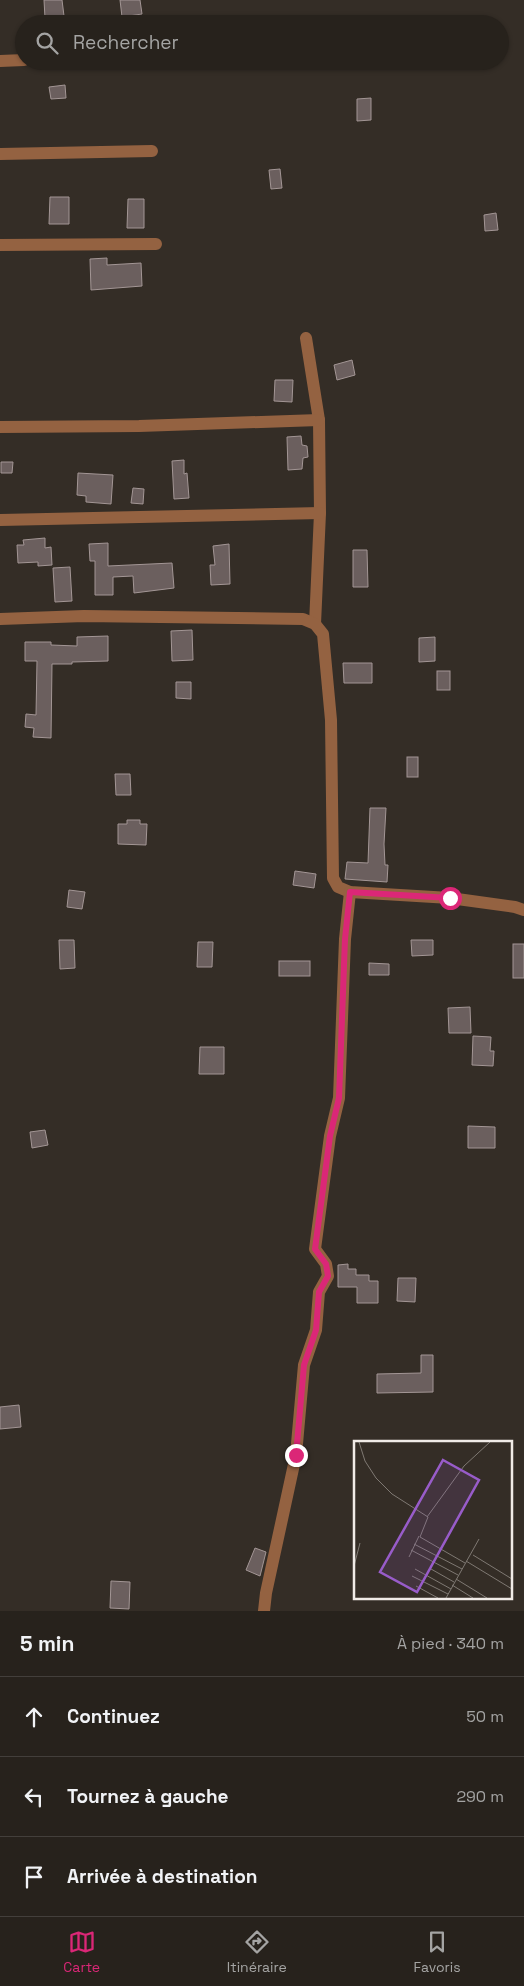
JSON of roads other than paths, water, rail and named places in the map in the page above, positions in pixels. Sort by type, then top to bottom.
[{"type":"street","points":[[0,61],[15,60]]},
{"type":"street","points":[[0,154],[152,151]]},
{"type":"street","points":[[0,245],[156,244]]},
{"type":"street","points":[[306,338],[319,420],[320,513],[315,624]]},
{"type":"street","points":[[0,427],[140,426],[319,420]]},
{"type":"street","points":[[0,520],[320,513]]},
{"type":"street","points":[[0,619],[84,616],[303,619],[315,624],[323,634],[331,720],[333,878],[338,887],[350,892],[450,898],[515,907],[524,910]]},
{"type":"street","points":[[264,1611],[266,1593],[296,1455],[304,1365],[316,1330],[319,1292],[328,1276],[326,1264],[315,1249],[330,1136],[339,1098],[345,939],[350,892]]}]
